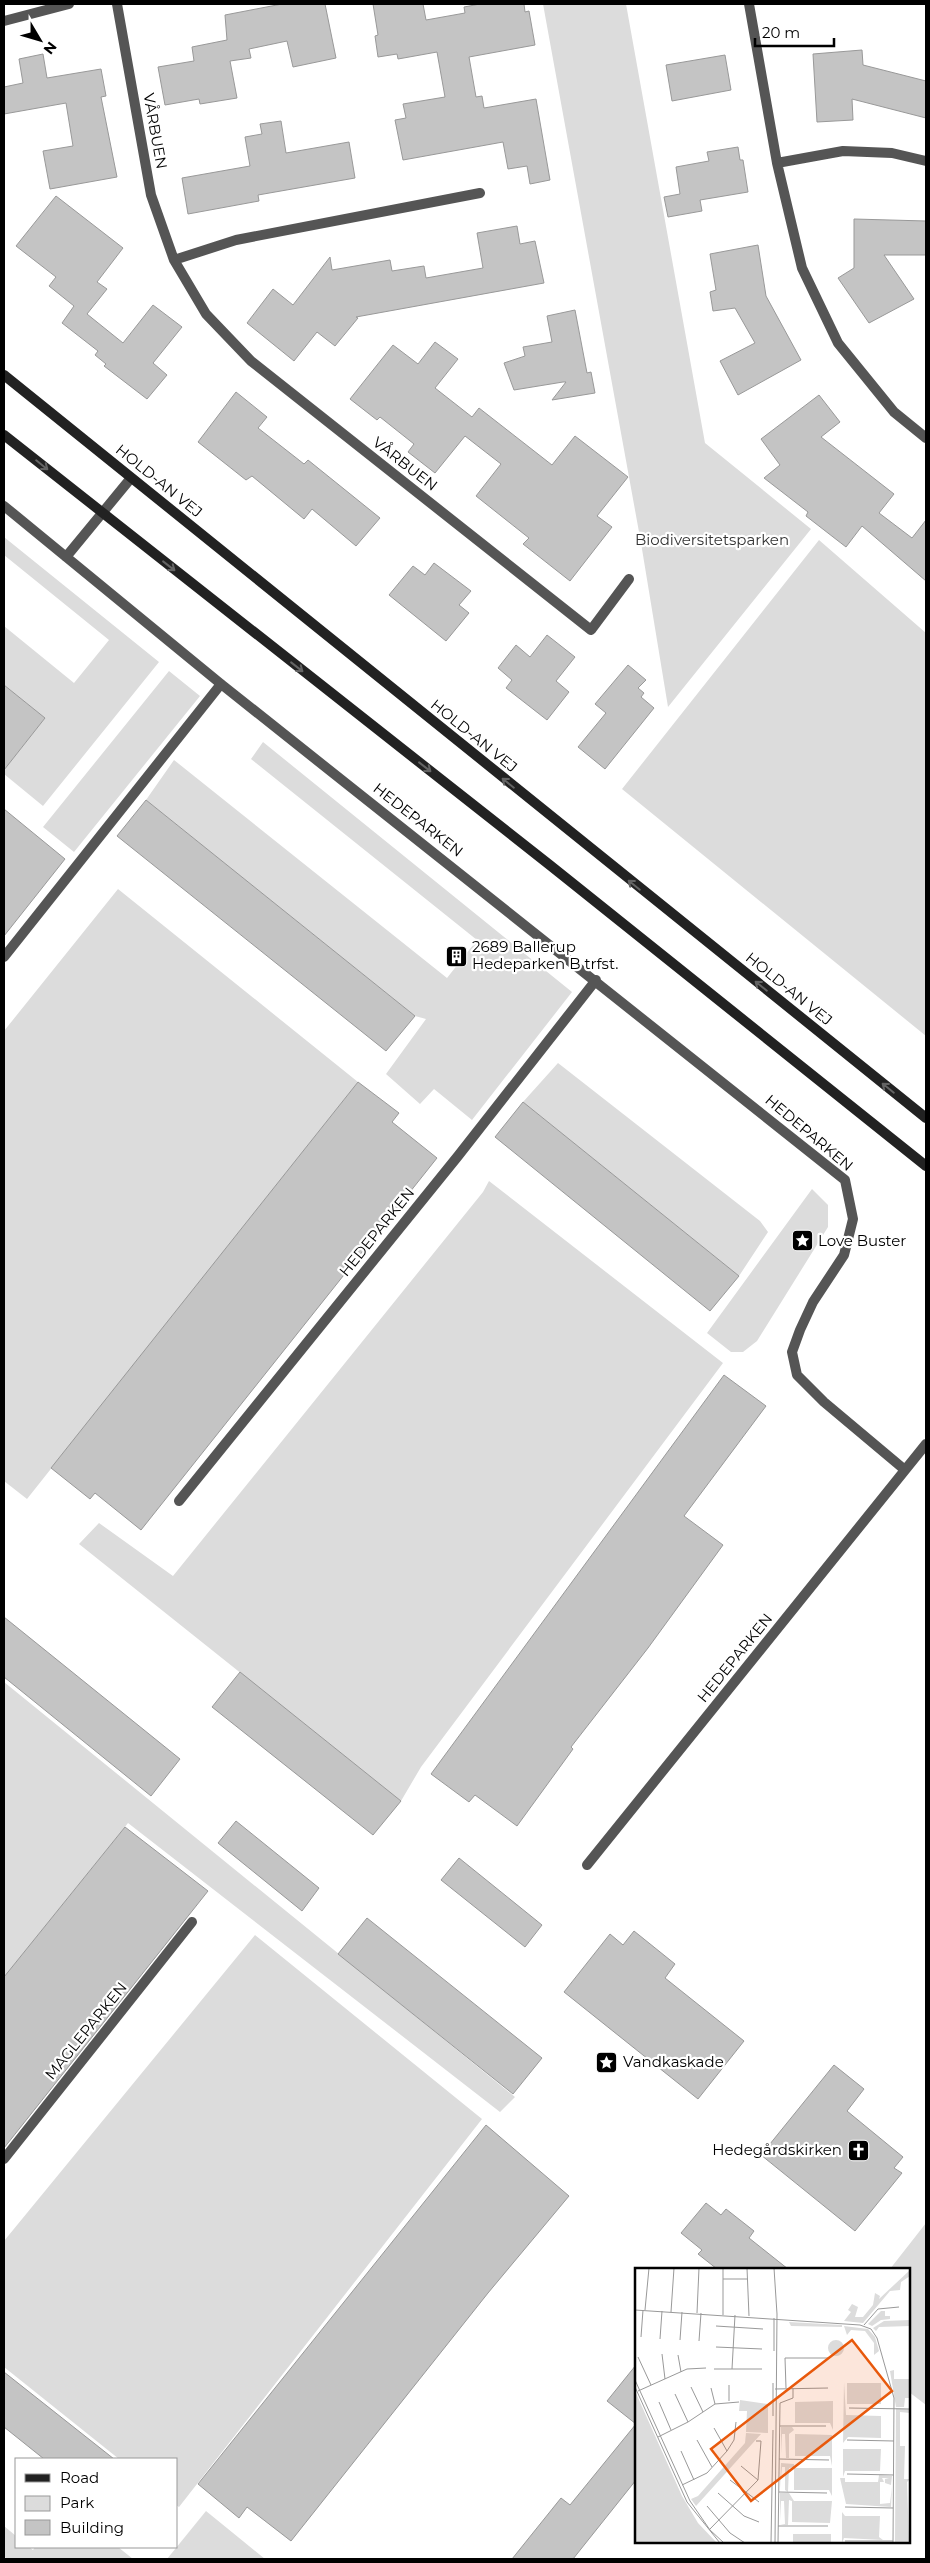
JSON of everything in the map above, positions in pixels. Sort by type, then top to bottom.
[{"type":"street","points":[[4,21],[69,4]]},
{"type":"street","name":"VÅRBUEN","points":[[117,4],[151,195],[174,260],[206,314],[251,361],[591,630],[629,579]]},
{"type":"street","points":[[749,4],[777,163],[802,268],[838,343],[894,412],[926,438]]},
{"type":"street","points":[[777,163],[843,151],[892,153],[926,161]]},
{"type":"street","points":[[174,260],[236,240],[480,193]]},
{"type":"street","name":"HOLD-AN VEJ","points":[[4,375],[926,1118]]},
{"type":"street","points":[[4,435],[559,872],[926,1166]]},
{"type":"street","points":[[66,556],[132,478]]},
{"type":"street","name":"HEDEPARKEN","points":[[4,506],[221,684],[596,980],[845,1180],[854,1219],[844,1255],[814,1302],[800,1330],[792,1352],[797,1375],[824,1402],[905,1470]]},
{"type":"street","points":[[4,956],[221,684]]},
{"type":"street","name":"HEDEPARKEN","points":[[180,1501],[458,1156],[596,980]]},
{"type":"street","name":"HEDEPARKEN","points":[[588,1865],[926,1444]]},
{"type":"street","name":"MAGLEPARKEN","points":[[4,2159],[192,1922]]},
{"type":"green space","name":"Biodiversitetsparken","points":[[543,4],[626,4],[705,443],[811,529],[668,707],[641,543]]},
{"type":"green space","points":[[4,537],[159,662],[43,806],[4,774],[4,770],[45,718],[4,685],[4,626],[74,683],[109,640],[4,555]]},
{"type":"green space","points":[[819,540],[926,633],[926,1036],[622,789]]},
{"type":"green space","points":[[169,671],[200,696],[74,852],[43,827]]},
{"type":"green space","points":[[263,742],[572,992],[472,1120],[434,1089],[420,1104],[386,1074],[426,1019],[415,1016],[146,800],[174,760],[447,978],[477,940],[251,759]]},
{"type":"green space","points":[[118,889],[358,1082],[27,1499],[4,1481],[4,1031]]},
{"type":"green space","points":[[558,1063],[760,1221],[768,1232],[739,1276],[523,1102]]},
{"type":"green space","points":[[489,1181],[723,1363],[421,1767],[401,1801],[79,1544],[99,1523],[173,1576],[483,1192]]},
{"type":"green space","points":[[812,1189],[828,1205],[828,1227],[757,1341],[743,1352],[731,1352],[707,1333]]},
{"type":"green space","points":[[4,1682],[515,2097],[500,2112],[128,1823],[4,1977]]},
{"type":"green space","points":[[255,1935],[482,2119],[179,2507],[178,2458],[118,2458],[4,2367],[4,2241]]},
{"type":"green space","points":[[926,2223],[926,2405],[910,2393],[910,2268],[891,2268]]},
{"type":"green space","points":[[206,2511],[265,2559],[167,2559],[178,2548],[178,2545]]},
{"type":"green space","points":[[4,2526],[15,2535],[15,2548],[30,2548],[33,2550],[34,2548],[119,2548],[133,2559],[9,2559],[4,2557]]},
{"type":"building","points":[[282,4],[325,4],[336,58],[293,67],[287,41],[249,49],[251,58],[230,61],[237,98],[200,104],[199,99],[165,105],[158,67],[194,61],[192,47],[227,40],[225,15]]},
{"type":"building","points":[[373,4],[423,4],[426,20],[465,13],[464,7],[480,4],[524,4],[525,12],[529,11],[535,45],[469,57],[476,97],[482,96],[484,108],[536,99],[550,180],[530,184],[527,166],[508,169],[503,142],[403,160],[395,120],[406,118],[403,104],[445,97],[437,52],[398,59],[397,54],[378,57],[375,36],[378,35]]},
{"type":"building","points":[[862,50],[863,65],[926,81],[926,118],[852,99],[853,120],[817,122],[813,54]]},
{"type":"building","points":[[43,54],[47,78],[101,69],[106,96],[101,97],[117,177],[50,189],[43,151],[73,146],[66,103],[4,114],[4,87],[23,83],[19,59]]},
{"type":"building","points":[[725,55],[731,90],[672,101],[666,65]]},
{"type":"building","points":[[281,121],[286,153],[349,142],[355,178],[258,195],[259,201],[188,214],[182,178],[250,166],[245,137],[262,134],[260,124]]},
{"type":"building","points":[[738,147],[740,160],[743,160],[748,192],[700,200],[702,211],[668,217],[664,197],[680,194],[676,167],[709,161],[707,152]]},
{"type":"building","points":[[56,196],[123,248],[97,282],[107,289],[87,314],[123,343],[153,305],[182,327],[153,363],[167,375],[147,399],[104,366],[106,364],[95,355],[98,351],[62,323],[74,306],[49,286],[56,277],[16,246]]},
{"type":"building","points":[[854,219],[926,221],[926,255],[884,255],[914,299],[869,323],[838,278],[854,268]]},
{"type":"building","points":[[517,226],[520,244],[535,241],[544,283],[356,317],[358,318],[335,346],[317,332],[294,361],[247,323],[273,289],[293,305],[330,257],[332,270],[390,260],[392,271],[424,266],[426,278],[483,268],[477,233]]},
{"type":"building","points":[[758,245],[766,296],[801,360],[738,395],[720,361],[755,343],[735,308],[713,311],[710,292],[716,290],[710,254]]},
{"type":"building","points":[[575,310],[587,373],[591,372],[595,393],[552,400],[566,382],[514,390],[504,363],[525,356],[523,347],[552,342],[547,316]]},
{"type":"building","points":[[435,342],[458,359],[435,388],[472,417],[479,408],[552,465],[575,436],[628,477],[597,516],[612,527],[570,581],[523,544],[529,538],[476,496],[501,464],[465,436],[435,473],[408,452],[414,444],[380,417],[377,420],[350,399],[393,345],[418,364]]},
{"type":"building","points":[[236,392],[267,417],[258,428],[304,464],[308,460],[380,518],[356,546],[312,509],[304,519],[252,476],[246,480],[198,442]]},
{"type":"building","points":[[819,395],[840,422],[821,437],[894,494],[879,513],[912,538],[926,520],[926,581],[862,526],[846,547],[806,516],[808,512],[764,478],[780,465],[761,439]]},
{"type":"building","points":[[434,563],[471,591],[459,605],[469,613],[446,641],[389,595],[413,566],[425,575]]},
{"type":"building","points":[[547,635],[575,657],[556,681],[569,692],[547,720],[506,688],[512,680],[498,668],[516,645],[530,657]]},
{"type":"building","points":[[628,665],[646,680],[638,688],[644,693],[641,697],[654,708],[605,769],[578,747],[606,713],[595,704]]},
{"type":"building","points":[[4,685],[45,718],[4,770]]},
{"type":"building","points":[[146,800],[415,1016],[386,1051],[117,836]]},
{"type":"building","points":[[4,809],[65,859],[4,936]]},
{"type":"building","points":[[358,1082],[399,1113],[392,1122],[437,1158],[141,1530],[95,1493],[90,1499],[51,1468]]},
{"type":"building","points":[[523,1102],[739,1276],[710,1311],[495,1137]]},
{"type":"building","points":[[724,1375],[766,1406],[684,1516],[723,1545],[648,1648],[571,1747],[573,1749],[517,1826],[475,1795],[469,1802],[431,1774]]},
{"type":"building","points":[[4,1617],[180,1759],[151,1796],[4,1677]]},
{"type":"building","points":[[240,1672],[401,1801],[373,1835],[212,1707]]},
{"type":"building","points":[[236,1821],[319,1888],[302,1911],[218,1843]]},
{"type":"building","points":[[125,1827],[208,1891],[4,2148],[4,1977]]},
{"type":"building","points":[[459,1858],[542,1925],[525,1947],[441,1880]]},
{"type":"building","points":[[367,1918],[542,2058],[513,2094],[338,1954]]},
{"type":"building","points":[[634,1931],[675,1964],[665,1978],[744,2041],[698,2099],[564,1992],[610,1934],[623,1945]]},
{"type":"building","name":"Hedegårdskirken","points":[[834,2065],[864,2089],[847,2111],[903,2157],[894,2168],[902,2173],[855,2231],[761,2155]]},
{"type":"building","points":[[486,2125],[569,2196],[488,2293],[291,2541],[247,2507],[239,2518],[198,2484]]},
{"type":"building","points":[[706,2203],[721,2215],[726,2209],[754,2231],[749,2238],[787,2268],[716,2268],[698,2254],[702,2250],[681,2233]]},
{"type":"building","points":[[635,2366],[635,2423],[607,2401]]},
{"type":"building","points":[[4,2372],[113,2458],[43,2458],[4,2427]]},
{"type":"building","points":[[635,2425],[635,2481],[573,2559],[512,2559],[561,2498],[570,2505]]},
{"type":"place","name":"2689 Ballerup Hedeparken B trfst.","points":[[456,956]]},
{"type":"place","name":"Love Buster","points":[[802,1241]]},
{"type":"place","name":"Vandkaskade","points":[[607,2062]]},
{"type":"place","name":"Hedegårdskirken","points":[[858,2150]]}]
